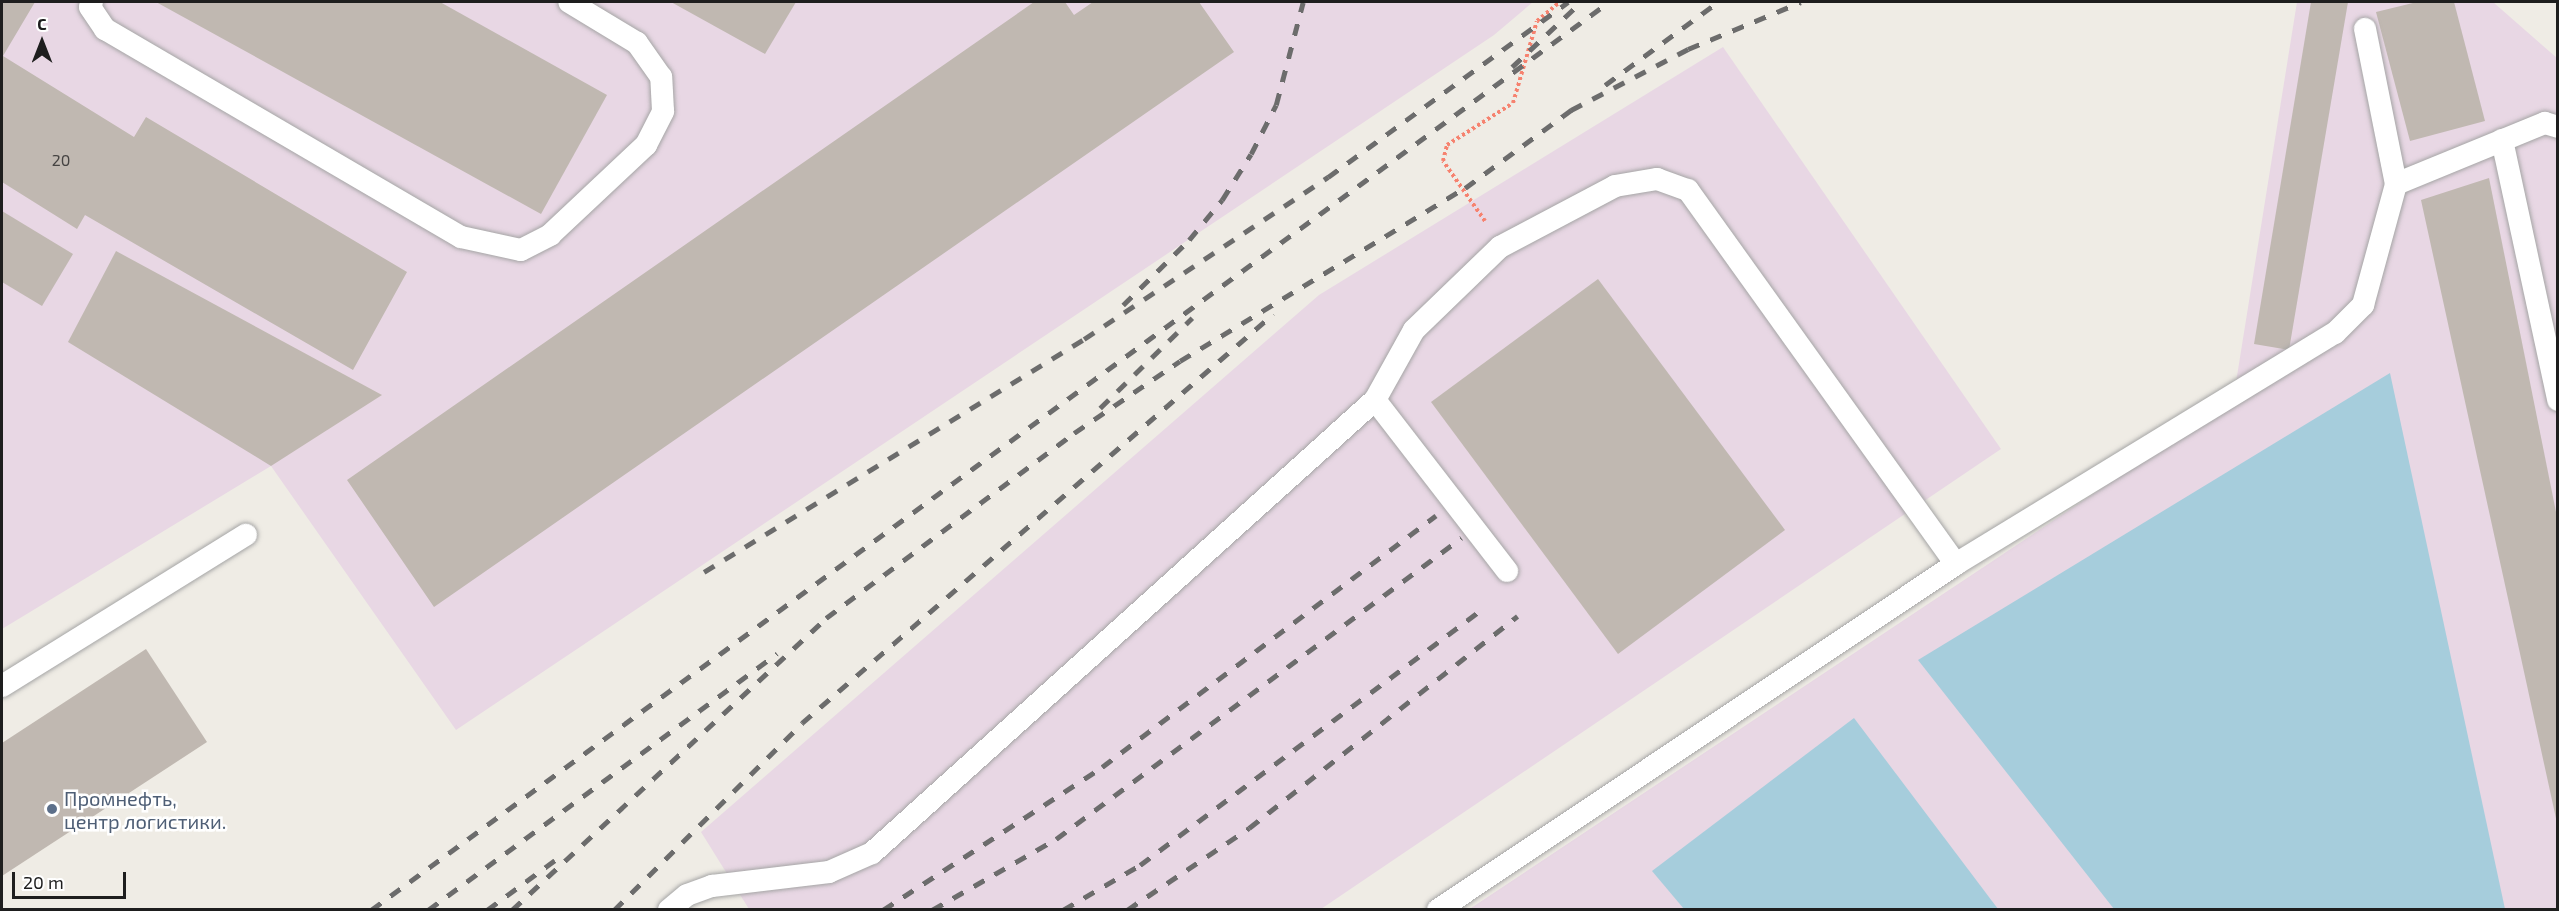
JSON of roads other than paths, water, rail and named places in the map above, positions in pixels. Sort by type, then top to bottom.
[{"type":"lane","points":[[92,2],[90,7],[105,29],[462,237],[521,250],[550,235],[646,145],[663,111],[661,76],[637,43],[568,2]]},
{"type":"lane","points":[[1438,909],[1956,564],[2335,333],[2363,305],[2397,184],[2365,29]]},
{"type":"lane","points":[[2397,184],[2545,123],[2558,127]]},
{"type":"lane","points":[[2502,140],[2558,399]]},
{"type":"lane","points":[[669,909],[687,895],[712,886],[829,872],[872,853],[1374,400],[1414,330],[1500,247],[1615,186],[1657,179],[1688,190],[1956,564]]},
{"type":"lane","points":[[1374,400],[1507,571]]},
{"type":"lane","points":[[2,686],[246,535]]},
{"type":"water","points":[[2390,373],[2505,909],[2114,909],[1918,660]]},
{"type":"water","points":[[1854,718],[1998,909],[1684,909],[1652,871]]},
{"type":"railway","points":[[1123,305],[1189,240],[1222,200],[1251,154],[1276,105],[1303,2]]},
{"type":"railway","points":[[704,572],[1084,339],[1328,177],[1568,2]]},
{"type":"railway","points":[[1512,67],[1581,2]]},
{"type":"railway","points":[[371,910],[1609,2]]},
{"type":"railway","points":[[1605,85],[1718,2]]},
{"type":"railway","points":[[512,910],[826,618],[1074,433],[1180,361],[1465,188],[1571,110],[1688,49],[1801,2]]},
{"type":"railway","points":[[614,910],[802,723],[1273,314]]},
{"type":"railway","points":[[1100,408],[1192,318]]},
{"type":"railway","points":[[883,910],[1102,767],[1436,515]]},
{"type":"railway","points":[[932,910],[1056,839],[1461,538]]},
{"type":"railway","points":[[1063,910],[1140,865],[1480,611]]},
{"type":"railway","points":[[1127,910],[1249,828],[1517,616]]},
{"type":"railway","points":[[428,910],[777,654]]},
{"type":"railway","points":[[487,910],[555,860]]},
{"type":"place","name":"Промнефть, центр логистики.","points":[[52,809]]}]
